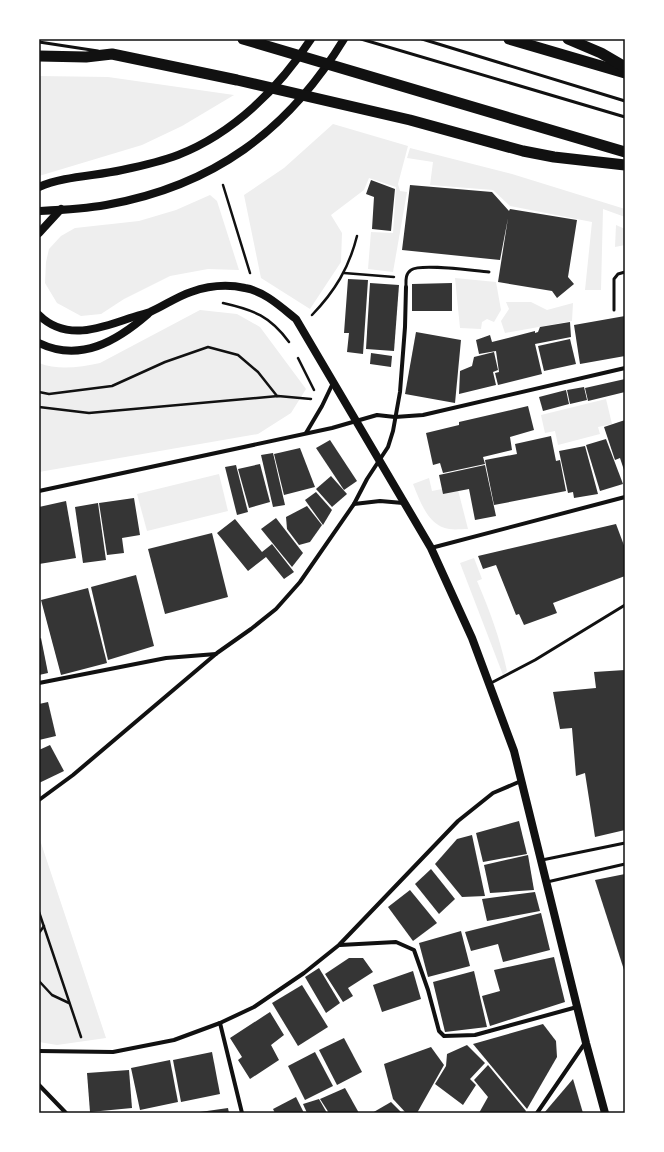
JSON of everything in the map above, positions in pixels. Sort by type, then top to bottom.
[{"type":"highway","points":[[243,39],[625,152]]},
{"type":"highway","points":[[509,39],[625,73]]},
{"type":"highway","points":[[568,39],[601,53],[625,68]]},
{"type":"highway","points":[[39,56],[86,57],[112,54],[237,80],[410,120],[542,155],[599,164],[625,165]]},
{"type":"main road","points":[[39,187],[144,165],[178,155],[214,136],[236,122],[280,82],[311,39]]},
{"type":"main road","points":[[39,211],[104,206],[138,199],[182,185],[214,169],[245,150],[291,109],[318,79],[344,39]]},
{"type":"main road","points":[[39,233],[61,209]]},
{"type":"main road","points":[[39,315],[55,327],[80,331],[102,329],[150,312],[190,292],[211,287],[229,286],[256,291],[272,300],[290,314],[300,326],[378,461],[431,548],[456,600],[489,684],[514,751],[586,1043],[606,1113]]},
{"type":"main road","points":[[39,343],[65,352],[87,350],[113,339],[130,329],[150,312]]},
{"type":"street","points":[[39,800],[73,775],[217,653],[251,630],[276,609],[300,582],[354,504],[378,461],[388,447],[393,431],[403,366],[406,287]]},
{"type":"street","points":[[39,491],[306,433],[376,415],[395,417],[423,415],[625,368]]},
{"type":"street","points":[[306,433],[322,406],[333,381]]},
{"type":"street","points":[[431,548],[625,497]]},
{"type":"street","points":[[354,504],[380,501],[404,503]]},
{"type":"street","points":[[39,683],[166,658],[217,653]]},
{"type":"street","points":[[39,1051],[113,1052],[174,1040],[220,1023],[254,1007],[304,973],[339,945],[458,820],[493,793],[521,781]]},
{"type":"street","points":[[339,945],[396,942],[414,950],[428,990],[439,1031],[444,1036],[475,1035],[577,1007]]},
{"type":"street","points":[[220,1023],[242,1113]]},
{"type":"street","points":[[537,1113],[586,1043]]},
{"type":"street","points":[[39,1085],[66,1113]]},
{"type":"lane","points":[[361,39],[625,117]]},
{"type":"lane","points":[[422,39],[625,101]]},
{"type":"lane","points":[[39,42],[83,48],[112,54]]},
{"type":"lane","points":[[406,287],[406,279],[412,269],[428,267],[489,272]]},
{"type":"lane","points":[[614,310],[614,279],[618,274],[625,272]]},
{"type":"lane","points":[[489,684],[535,660],[625,605]]},
{"type":"lane","points":[[541,860],[625,843]]},
{"type":"lane","points":[[546,882],[625,864]]},
{"type":"path","points":[[223,185],[256,291]]},
{"type":"path","points":[[300,326],[319,308],[344,273],[351,258],[357,236]]},
{"type":"path","points":[[344,273],[406,279]]},
{"type":"path","points":[[221,303],[259,313],[278,328],[290,344]]},
{"type":"path","points":[[39,392],[49,394],[112,386],[165,362],[208,347],[238,355],[258,372],[278,396]]},
{"type":"path","points":[[297,355],[314,390],[309,398]]},
{"type":"path","points":[[39,407],[89,413],[278,396],[309,398],[322,406]]},
{"type":"path","points":[[39,912],[85,1051]]},
{"type":"path","points":[[39,933],[44,926]]},
{"type":"path","points":[[39,981],[52,995],[70,1003]]},
{"type":"shaded area","points":[[39,76],[108,77],[234,95],[182,126],[142,145],[39,176]]},
{"type":"shaded area","points":[[333,124],[408,146],[398,184],[400,191],[407,192],[393,272],[368,269],[371,232],[393,233],[396,187],[369,178],[364,190],[331,215],[342,233],[341,262],[310,309],[261,278],[244,195],[284,168]]},
{"type":"shaded area","points":[[410,148],[512,174],[625,209],[625,217],[603,209],[601,290],[585,290],[592,222],[510,206],[493,190],[430,185],[433,162],[407,158]]},
{"type":"shaded area","points":[[210,195],[217,201],[239,270],[208,269],[170,276],[124,299],[101,314],[81,316],[57,303],[45,283],[46,262],[49,249],[61,236],[75,228],[139,221],[176,210]]},
{"type":"shaded area","points":[[616,225],[625,229],[625,245],[615,247]]},
{"type":"shaded area","points":[[455,278],[496,282],[501,310],[494,322],[487,319],[482,322],[481,329],[460,328]]},
{"type":"shaded area","points":[[506,302],[531,302],[547,310],[573,303],[572,321],[505,333],[501,321],[509,309]]},
{"type":"shaded area","points":[[200,310],[237,314],[260,327],[306,389],[291,413],[258,434],[39,472],[39,363],[62,368],[100,363]]},
{"type":"shaded area","points":[[606,399],[612,424],[598,427],[600,434],[558,445],[555,431],[545,433],[541,415]]},
{"type":"shaded area","points":[[219,474],[228,511],[147,531],[137,494]]},
{"type":"shaded area","points":[[429,478],[432,491],[457,486],[468,529],[451,529],[442,527],[430,518],[422,505],[413,484]]},
{"type":"shaded area","points":[[474,558],[482,579],[477,581],[494,625],[507,671],[503,675],[460,563]]},
{"type":"shaded area","points":[[39,837],[106,1038],[57,1045],[39,1042]]},
{"type":"building","points":[[371,180],[395,189],[391,231],[372,229],[374,197],[366,194]]},
{"type":"building","points":[[410,185],[492,192],[509,211],[510,209],[577,220],[568,277],[574,284],[557,298],[552,291],[498,282],[508,218],[500,260],[402,250]]},
{"type":"building","points":[[348,279],[368,280],[363,354],[347,352],[349,333],[344,333]]},
{"type":"building","points":[[370,283],[399,285],[394,351],[366,349]]},
{"type":"building","points":[[452,283],[452,311],[412,311],[412,284]]},
{"type":"building","points":[[625,316],[625,356],[580,364],[574,325]]},
{"type":"building","points":[[570,322],[571,337],[535,344],[542,374],[498,385],[495,373],[499,372],[496,351],[479,354],[476,340],[490,335],[492,342],[535,331],[535,333],[538,332],[540,327]]},
{"type":"building","points":[[416,332],[461,340],[455,403],[405,394]]},
{"type":"building","points":[[570,339],[576,364],[544,371],[538,346]]},
{"type":"building","points":[[494,352],[498,370],[493,372],[496,385],[459,394],[460,371],[472,366],[474,357]]},
{"type":"building","points":[[371,353],[392,356],[391,367],[370,364]]},
{"type":"building","points":[[625,379],[625,392],[588,401],[585,388]]},
{"type":"building","points":[[584,387],[587,400],[570,404],[567,390]]},
{"type":"building","points":[[566,390],[569,404],[543,411],[539,397]]},
{"type":"building","points":[[528,406],[534,430],[510,437],[512,450],[483,457],[485,464],[443,473],[440,463],[433,465],[426,433],[459,425],[459,422]]},
{"type":"building","points":[[625,420],[625,473],[620,458],[615,460],[604,427]]},
{"type":"building","points":[[551,436],[556,461],[560,460],[566,491],[494,505],[485,460],[517,454],[515,444]]},
{"type":"building","points":[[606,439],[623,484],[600,491],[586,445]]},
{"type":"building","points":[[330,440],[357,481],[344,490],[316,448]]},
{"type":"building","points":[[585,446],[598,494],[574,498],[573,492],[568,493],[559,451]]},
{"type":"building","points":[[300,448],[315,487],[284,495],[274,454]]},
{"type":"building","points":[[273,453],[285,505],[273,507],[261,455]]},
{"type":"building","points":[[260,464],[270,502],[249,508],[238,469]]},
{"type":"building","points":[[236,465],[248,512],[237,515],[225,467]]},
{"type":"building","points":[[485,465],[496,516],[475,520],[469,489],[443,494],[439,475]]},
{"type":"building","points":[[331,476],[347,494],[332,507],[316,489]]},
{"type":"building","points":[[316,492],[332,510],[323,525],[305,500]]},
{"type":"building","points":[[134,498],[140,535],[122,538],[124,553],[107,555],[99,503]]},
{"type":"building","points":[[66,501],[76,558],[39,564],[39,507]]},
{"type":"building","points":[[98,503],[106,560],[83,563],[75,507]]},
{"type":"building","points":[[307,506],[322,525],[310,542],[299,545],[287,529],[286,517]]},
{"type":"building","points":[[276,518],[303,553],[292,567],[261,529]]},
{"type":"building","points":[[235,519],[262,552],[272,544],[294,572],[284,579],[266,557],[248,571],[217,533]]},
{"type":"building","points":[[616,524],[625,548],[625,576],[553,603],[557,613],[524,625],[519,614],[516,615],[496,565],[483,569],[478,556]]},
{"type":"building","points":[[212,533],[228,597],[165,614],[148,549]]},
{"type":"building","points":[[136,575],[154,646],[108,660],[91,587]]},
{"type":"building","points":[[88,588],[107,663],[61,675],[41,600]]},
{"type":"building","points":[[41,638],[48,673],[39,675],[39,639]]},
{"type":"building","points":[[625,670],[625,830],[595,837],[585,773],[576,776],[572,728],[560,729],[553,692],[596,688],[594,672]]},
{"type":"building","points":[[48,702],[56,736],[39,740],[39,704]]},
{"type":"building","points":[[50,745],[64,771],[39,783],[39,750]]},
{"type":"building","points":[[519,821],[527,854],[483,862],[476,833]]},
{"type":"building","points":[[472,835],[485,896],[462,897],[435,864],[457,839]]},
{"type":"building","points":[[528,855],[534,890],[490,893],[484,865]]},
{"type":"building","points":[[431,869],[455,899],[439,914],[415,884]]},
{"type":"building","points":[[625,874],[625,973],[595,880]]},
{"type":"building","points":[[410,890],[437,923],[413,941],[388,907]]},
{"type":"building","points":[[535,892],[540,911],[487,921],[482,899]]},
{"type":"building","points":[[541,913],[550,950],[503,962],[498,944],[471,951],[465,932]]},
{"type":"building","points":[[461,931],[470,966],[428,977],[419,943]]},
{"type":"building","points":[[554,957],[565,1002],[490,1026],[482,996],[500,991],[494,970]]},
{"type":"building","points":[[349,958],[363,958],[373,972],[348,988],[353,996],[343,1002],[325,974]]},
{"type":"building","points":[[319,968],[340,1003],[326,1013],[305,977]]},
{"type":"building","points":[[413,971],[421,999],[382,1012],[373,985]]},
{"type":"building","points":[[474,971],[487,1027],[445,1032],[433,982]]},
{"type":"building","points":[[302,985],[328,1027],[298,1046],[272,1003]]},
{"type":"building","points":[[270,1012],[284,1035],[271,1045],[279,1060],[250,1079],[238,1060],[242,1057],[230,1038]]},
{"type":"building","points":[[543,1024],[556,1041],[557,1057],[527,1109],[473,1044]]},
{"type":"building","points":[[344,1038],[362,1072],[337,1085],[319,1050]]},
{"type":"building","points":[[467,1045],[485,1063],[470,1079],[476,1085],[463,1105],[435,1084],[446,1066],[447,1054]]},
{"type":"building","points":[[431,1047],[444,1065],[417,1113],[406,1113],[393,1099],[384,1064]]},
{"type":"building","points":[[212,1052],[220,1094],[181,1102],[173,1060]]},
{"type":"building","points":[[315,1052],[333,1086],[305,1100],[288,1066]]},
{"type":"building","points":[[170,1060],[178,1102],[140,1110],[131,1068]]},
{"type":"building","points":[[488,1065],[526,1111],[525,1113],[479,1113],[488,1097],[474,1080]]},
{"type":"building","points":[[129,1070],[132,1108],[90,1112],[87,1073]]},
{"type":"building","points":[[573,1079],[583,1113],[544,1113]]},
{"type":"building","points":[[345,1088],[359,1113],[329,1113],[320,1099]]},
{"type":"building","points":[[296,1097],[304,1113],[275,1113],[273,1109]]},
{"type":"building","points":[[319,1099],[327,1113],[307,1113],[303,1104]]},
{"type":"building","points":[[391,1102],[402,1113],[372,1113]]},
{"type":"building","points":[[228,1108],[229,1113],[200,1113],[200,1112]]}]
